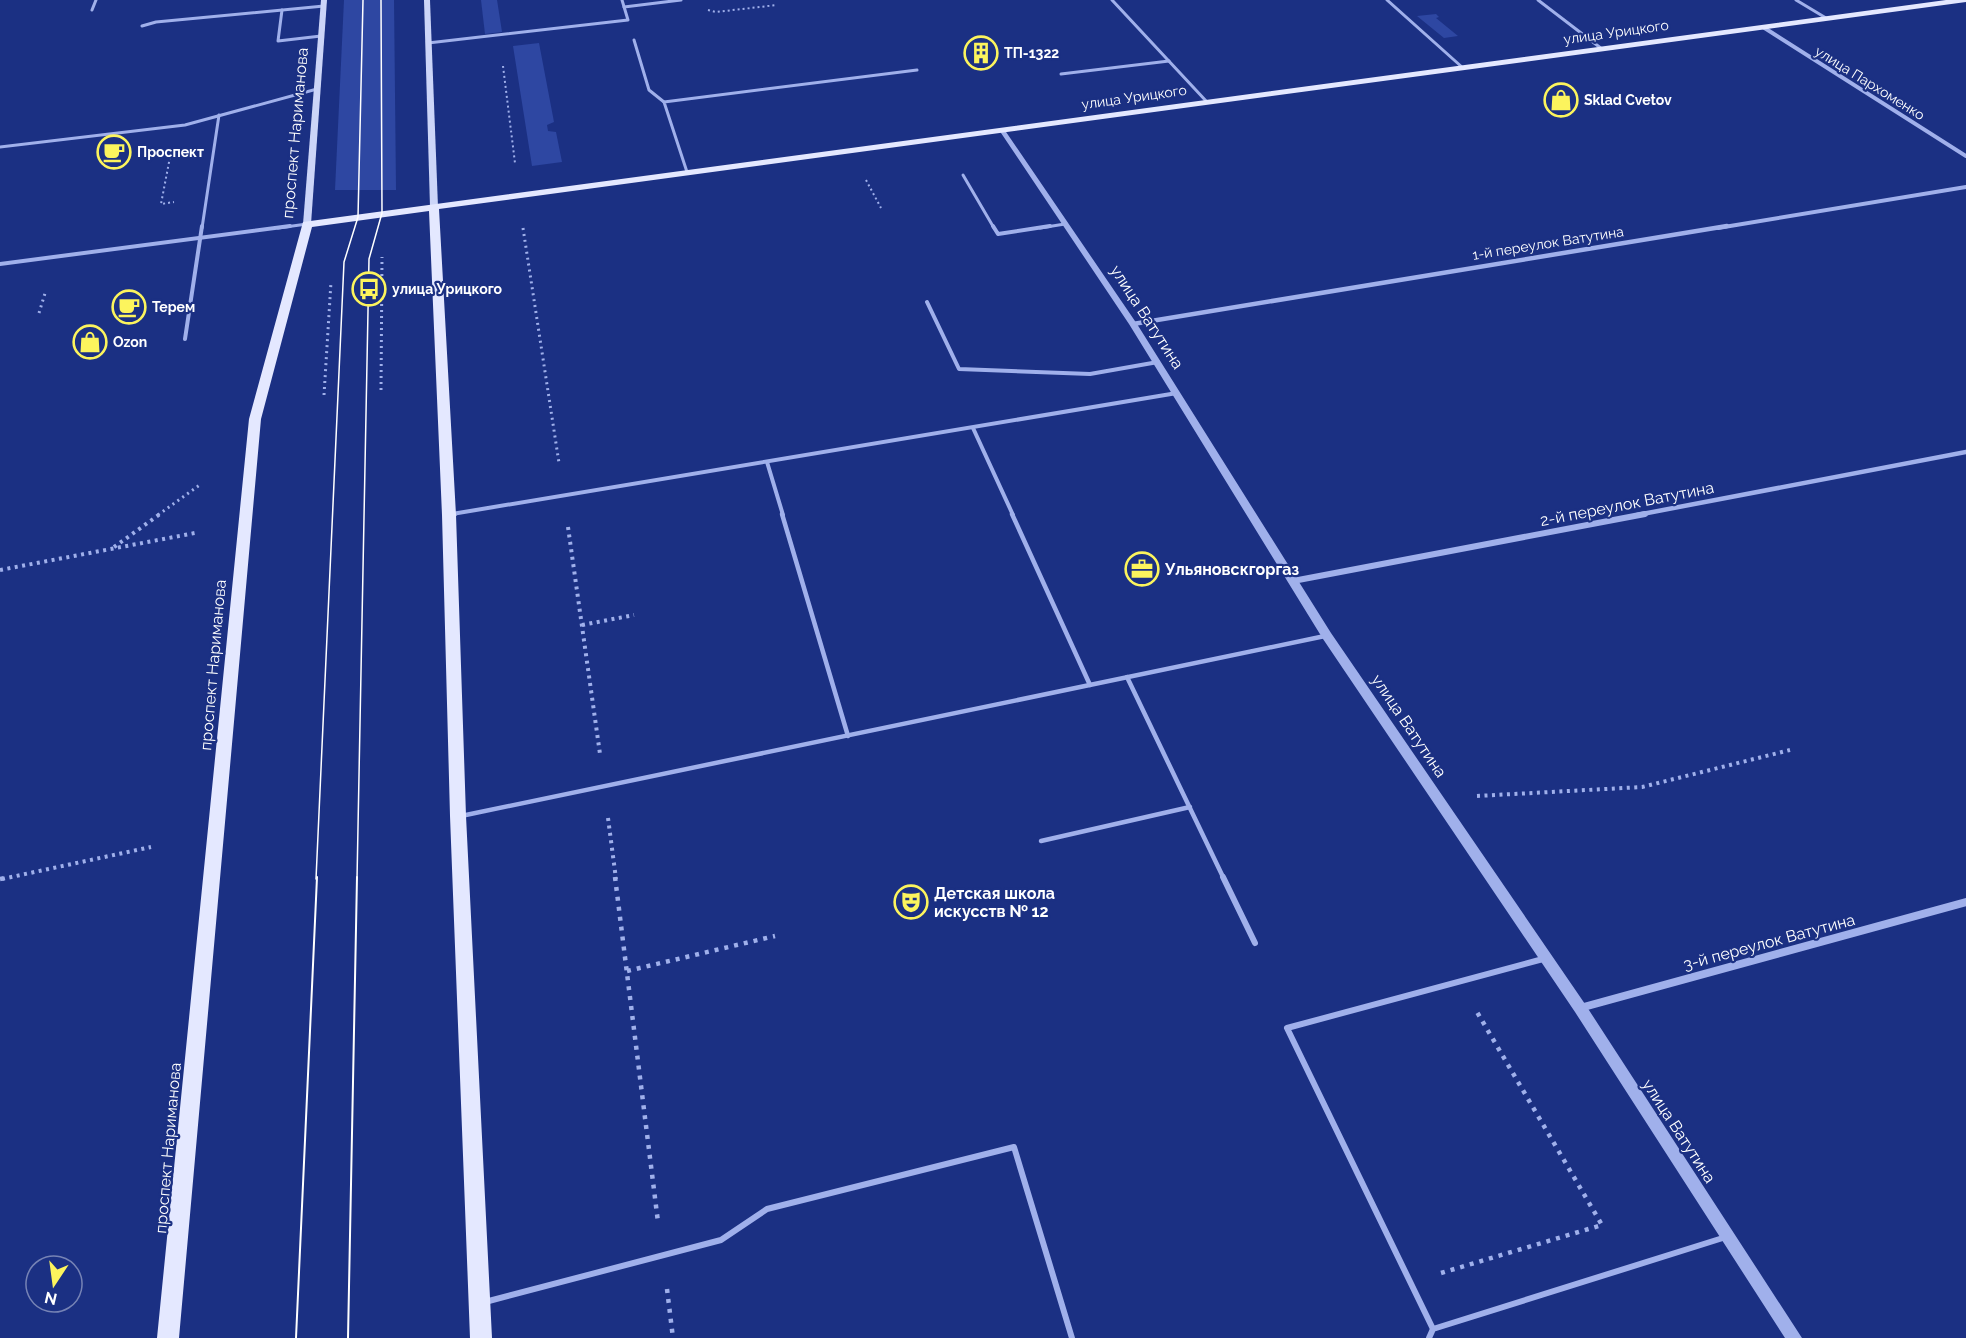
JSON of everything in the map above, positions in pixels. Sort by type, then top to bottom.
[{"type":"main road","points":[[427,0],[434,207],[449,515],[458,816],[481,1338]]},
{"type":"main road","name":"улица Урицкого","points":[[307,224],[1965,0]]},
{"type":"main road","name":"проспект Нариманова","points":[[168,1338],[255,419],[307,224],[324,3]]},
{"type":"street","name":"улица Пархоменко","points":[[1763,27],[1966,156]]},
{"type":"street","name":"улица Ватутина","points":[[1002,130],[1158,362],[1327,636],[1580,1008],[1794,1338]]},
{"type":"street","name":"1-й переулок Ватутина","points":[[1133,324],[1966,187]]},
{"type":"street","name":"2-й переулок Ватутина","points":[[1293,581],[1966,452]]},
{"type":"street","name":"3-й переулок Ватутина","points":[[1580,1008],[1966,902]]},
{"type":"lane","points":[[92,10],[96,0]]},
{"type":"lane","points":[[428,43],[628,20],[622,0]]},
{"type":"lane","points":[[624,7],[681,0]]},
{"type":"lane","points":[[1112,0],[1207,102]]},
{"type":"lane","points":[[1387,0],[1463,68]]},
{"type":"lane","points":[[1538,0],[1602,49]]},
{"type":"lane","points":[[1796,0],[1826,18]]},
{"type":"lane","points":[[142,26],[324,3]]},
{"type":"lane","points":[[282,10],[278,41],[321,36]]},
{"type":"lane","points":[[634,40],[649,90],[664,102],[687,172]]},
{"type":"lane","points":[[1060,74],[1169,61]]},
{"type":"lane","points":[[664,102],[917,70]]},
{"type":"lane","points":[[0,147],[184,125],[317,89]]},
{"type":"lane","points":[[185,339],[219,114]]},
{"type":"lane","points":[[963,175],[998,234],[1065,224]]},
{"type":"lane","points":[[0,264],[307,224]]},
{"type":"lane","points":[[927,302],[959,369],[1090,374],[1158,362]]},
{"type":"lane","points":[[449,515],[1177,393]]},
{"type":"lane","points":[[973,428],[1090,685]]},
{"type":"lane","points":[[767,462],[848,736]]},
{"type":"lane","points":[[458,816],[1327,636]]},
{"type":"lane","points":[[1126,677],[1255,943]]},
{"type":"lane","points":[[1041,842],[1190,807]]},
{"type":"lane","points":[[1433,1329],[1287,1028],[1546,958]]},
{"type":"lane","points":[[480,1304],[720,1240],[767,1209],[1014,1147],[1072,1338]]},
{"type":"lane","points":[[1429,1338],[1433,1329],[1728,1236]]},
{"type":"path","points":[[703,7],[716,12],[777,5]]},
{"type":"path","points":[[505,34],[502,51],[516,171]]},
{"type":"path","points":[[161,174],[166,173]]},
{"type":"path","points":[[864,173],[881,208]]},
{"type":"path","points":[[164,185],[165,179]]},
{"type":"path","points":[[381,390],[382,257]]},
{"type":"path","points":[[324,395],[331,275]]},
{"type":"path","points":[[111,549],[201,484]]},
{"type":"path","points":[[0,570],[195,533]]},
{"type":"path","points":[[582,625],[634,615]]},
{"type":"path","points":[[1438,798],[1642,788],[1790,750]]},
{"type":"path","points":[[0,879],[151,848]]},
{"type":"path","points":[[627,971],[775,936]]},
{"type":"path","points":[[1438,1274],[1602,1225],[1460,982]]},
{"type":"shaded area","points":[[344,0],[394,0],[396,190],[335,190]]},
{"type":"shaded area","points":[[481,0],[497,0],[502,32],[485,34]]},
{"type":"shaded area","points":[[1436,14],[1439,17],[1436,18],[1458,36],[1444,38],[1417,16]]},
{"type":"shaded area","points":[[539,43],[554,122],[547,125],[548,131],[556,132],[562,162],[532,166],[513,46]]},
{"type":"tram line","points":[[316,879],[344,262],[358,217],[363,0]]},
{"type":"tram line","points":[[357,879],[369,259],[382,213],[381,0]]},
{"type":"tram line","points":[[296,1338],[317,877]]},
{"type":"tram line","points":[[348,1338],[357,877]]},
{"type":"place","name":"ТП-1322","points":[[981,53]]},
{"type":"place","name":"Sklad Cvetov","points":[[1561,100]]},
{"type":"place","name":"Проспект","points":[[114,152]]},
{"type":"place","name":"улица Урицкого","points":[[369,289]]},
{"type":"place","name":"Терем","points":[[129,307]]},
{"type":"place","name":"Ozon","points":[[90,342]]},
{"type":"place","name":"Ульяновскгоргаз","points":[[1142,569]]},
{"type":"place","name":"Детская школа искусств № 12","points":[[911,902]]}]
